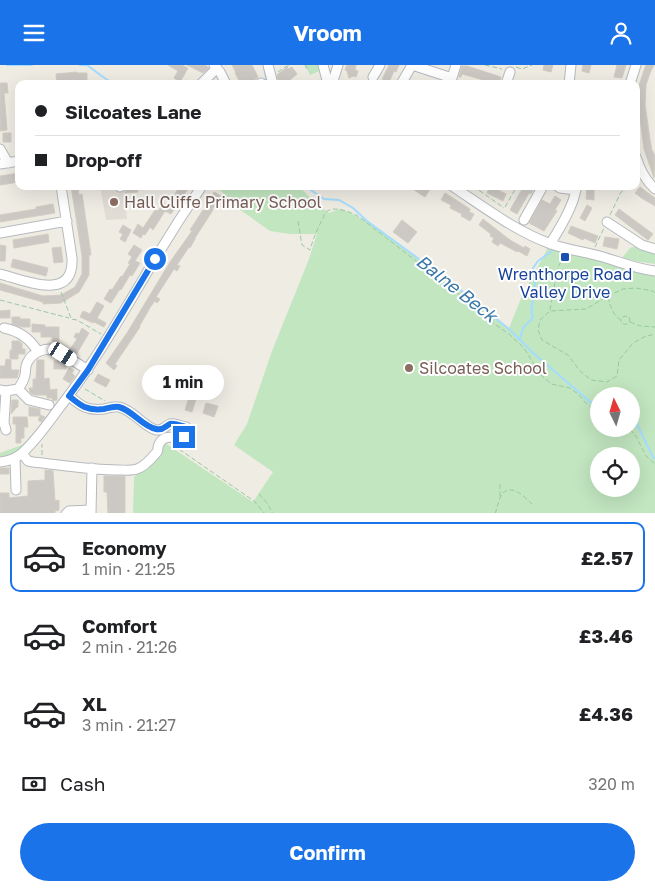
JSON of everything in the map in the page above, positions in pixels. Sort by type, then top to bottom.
[{"type":"street","points":[[268,65],[272,80]]},
{"type":"street","points":[[323,65],[329,80]]},
{"type":"street","points":[[333,80],[338,65]]},
{"type":"street","points":[[373,77],[380,65]]},
{"type":"street","points":[[403,80],[412,65],[452,78],[456,65]]},
{"type":"street","points":[[569,80],[571,65]]},
{"type":"street","points":[[631,80],[636,65]]},
{"type":"street","points":[[205,80],[216,67],[224,80]]},
{"type":"street","points":[[0,149],[4,163]]},
{"type":"street","points":[[640,168],[644,178],[655,189]]},
{"type":"street","points":[[0,274],[49,286],[62,283],[70,273],[72,266],[62,190]]},
{"type":"street","points":[[0,462],[18,456],[31,444],[78,385],[199,190]]},
{"type":"street","points":[[458,190],[520,230],[550,243],[655,271]]},
{"type":"street","points":[[524,220],[541,190]]},
{"type":"street","points":[[550,243],[572,203],[575,190]]},
{"type":"street","points":[[0,233],[66,221]]},
{"type":"street","points":[[607,222],[642,245],[655,249]]},
{"type":"street","points":[[4,328],[24,335],[38,352]]},
{"type":"street","points":[[20,392],[27,363],[38,352],[53,349],[88,370]]},
{"type":"street","points":[[6,430],[3,390],[20,392],[30,400],[49,405]]},
{"type":"street","points":[[18,456],[28,461],[41,463],[129,470],[139,469],[143,466],[156,453],[164,439],[174,437],[182,441],[186,427],[170,424],[162,430],[158,430],[119,407],[100,409],[82,407],[69,396]]},
{"type":"street","points":[[16,489],[18,456]]},
{"type":"street","points":[[66,513],[69,511],[91,512],[92,468]]},
{"type":"path","points":[[273,80],[285,67],[291,65]]},
{"type":"path","points":[[305,65],[307,69]]},
{"type":"path","points":[[485,65],[510,69],[522,69],[532,65]]},
{"type":"path","points":[[478,190],[504,209]]},
{"type":"path","points":[[500,217],[514,190]]},
{"type":"path","points":[[298,221],[302,245],[310,250],[315,233],[326,212],[338,210],[349,212],[358,217],[478,308],[482,317],[510,334],[524,348],[540,374],[552,384],[570,388],[590,406]]},
{"type":"path","points":[[568,249],[558,267],[550,311],[540,320],[538,330],[542,340],[568,355],[580,371],[591,380],[607,382],[617,376],[619,360],[633,343],[655,334]]},
{"type":"path","points":[[58,284],[72,317],[71,319]]},
{"type":"path","points":[[550,311],[586,309],[623,289],[636,288],[655,293]]},
{"type":"path","points":[[608,296],[612,310],[621,322],[626,325],[629,322]]},
{"type":"path","points":[[0,300],[77,321],[108,338]]},
{"type":"path","points":[[621,320],[626,316],[629,317],[629,322]]},
{"type":"path","points":[[629,322],[640,327],[655,327]]},
{"type":"path","points":[[78,385],[117,407]]},
{"type":"path","points":[[636,437],[646,456],[655,464]]},
{"type":"path","points":[[164,439],[254,501],[265,513]]},
{"type":"path","points":[[41,463],[42,444]]},
{"type":"path","points":[[495,513],[500,497],[500,484]]},
{"type":"path","points":[[500,497],[503,493],[514,490],[532,504]]},
{"type":"path","points":[[259,494],[273,513]]},
{"type":"shaded area","name":"Hall Cliffe Primary School","points":[[101,190],[124,190],[127,219],[106,220]]},
{"type":"green space","points":[[305,65],[323,65],[324,69],[310,75]]},
{"type":"green space","name":"Silcoates School","points":[[220,190],[302,190],[329,213],[340,209],[367,221],[509,328],[522,296],[550,244],[655,271],[655,513],[133,513],[134,477],[151,462],[165,443],[253,502],[273,472],[234,445],[247,424],[272,351],[309,259],[317,234],[290,234],[270,231],[239,209]]},
{"type":"green space","points":[[637,246],[655,252],[655,264],[622,258],[630,248]]},
{"type":"green space","points":[[29,439],[19,450],[0,458],[0,453],[22,445]]},
{"type":"building","points":[[168,65],[182,65],[188,68],[181,80],[174,78],[178,71]]},
{"type":"building","points":[[187,65],[205,65],[209,68],[203,73]]},
{"type":"building","points":[[232,65],[252,65],[258,77],[254,80],[239,80]]},
{"type":"building","points":[[347,65],[356,65],[355,70],[358,71],[356,77],[349,78],[345,70]]},
{"type":"building","points":[[389,65],[399,65],[390,80],[382,79]]},
{"type":"building","points":[[544,65],[553,65],[551,72],[543,70]]},
{"type":"building","points":[[583,65],[591,65],[589,73],[582,71]]},
{"type":"building","points":[[617,65],[626,65],[622,78],[614,77]]},
{"type":"building","points":[[646,65],[654,65],[646,85],[645,104],[652,151],[655,157],[654,178],[644,149],[640,118],[640,83]]},
{"type":"building","points":[[462,66],[467,66],[501,77],[500,80],[483,80],[462,74],[459,77]]},
{"type":"building","points":[[287,67],[288,69],[292,67],[297,74],[290,80],[278,80],[277,75]]},
{"type":"building","points":[[87,73],[87,80],[57,80],[56,74]]},
{"type":"building","points":[[0,83],[7,83],[8,93],[4,93],[7,130],[0,131]]},
{"type":"building","points":[[3,133],[11,133],[11,142],[3,142]]},
{"type":"building","points":[[15,174],[15,183],[0,185],[0,176]]},
{"type":"building","points":[[640,187],[655,198],[655,206],[643,199],[635,193],[640,190]]},
{"type":"building","points":[[72,190],[78,190],[79,195],[82,194],[91,255],[89,255],[89,275],[79,292],[61,303],[43,304],[43,302],[0,290],[0,283],[43,296],[61,295],[75,287],[82,274],[82,256]]},
{"type":"building","points":[[125,190],[138,190],[138,192],[125,193]]},
{"type":"building","points":[[177,190],[187,190],[171,214],[165,211],[153,230],[150,227],[141,238],[133,233],[138,224],[143,228],[155,210],[158,211],[164,203],[168,206]]},
{"type":"building","points":[[414,190],[429,190],[425,197]]},
{"type":"building","points":[[488,190],[498,190],[506,194],[503,201],[487,193]]},
{"type":"building","points":[[522,190],[533,190],[531,194],[529,193],[517,214],[510,210]]},
{"type":"building","points":[[587,190],[594,190],[594,200],[586,199]]},
{"type":"building","points":[[214,192],[221,196],[190,248],[177,265],[180,266],[177,271],[174,269],[156,297],[160,299],[151,306],[140,327],[115,364],[117,366],[114,370],[106,363],[127,333],[170,262],[192,231],[190,230],[210,202]]},
{"type":"building","points":[[445,193],[470,209],[469,212],[474,214],[470,221],[461,216],[462,214],[450,208],[451,205],[441,200]]},
{"type":"building","points":[[555,196],[561,200],[555,210],[557,211],[544,231],[529,223],[542,200],[550,204]]},
{"type":"building","points":[[53,204],[55,213],[0,222],[0,215]]},
{"type":"building","points":[[587,205],[592,208],[585,221],[580,218]]},
{"type":"building","points":[[619,209],[653,234],[648,240],[615,215]]},
{"type":"building","points":[[483,219],[510,240],[524,248],[525,246],[530,249],[527,256],[500,243],[498,246],[492,242],[494,238],[490,236],[491,234],[479,225]]},
{"type":"building","points":[[402,220],[417,232],[408,243],[393,232]]},
{"type":"building","points":[[123,225],[131,230],[125,242],[120,239],[123,234],[119,232]]},
{"type":"building","points":[[571,226],[598,236],[595,243],[568,233]]},
{"type":"building","points":[[48,234],[49,242],[14,248],[13,240]]},
{"type":"building","points":[[605,237],[619,239],[617,249],[603,246]]},
{"type":"building","points":[[0,245],[6,246],[5,261],[0,261]]},
{"type":"building","points":[[134,245],[142,250],[135,261],[140,263],[111,303],[104,299],[130,264],[128,263],[132,257],[128,254]]},
{"type":"building","points":[[61,247],[63,262],[54,263],[52,248]]},
{"type":"building","points":[[13,259],[48,268],[46,276],[11,267]]},
{"type":"building","points":[[97,302],[104,306],[97,318],[106,323],[104,327],[80,317],[83,311],[90,314]]},
{"type":"building","points":[[10,310],[10,318],[0,318],[0,311]]},
{"type":"building","points":[[12,317],[30,319],[30,327],[20,327],[12,324]]},
{"type":"building","points":[[32,324],[45,325],[45,327],[59,327],[59,341],[52,341],[52,337],[41,337],[41,332],[32,332]]},
{"type":"building","points":[[82,328],[89,333],[76,355],[69,351],[77,339],[74,337],[76,333],[79,334]]},
{"type":"building","points":[[12,341],[20,341],[22,349],[25,349],[25,354],[18,354],[18,359],[10,359]]},
{"type":"building","points":[[6,359],[11,360],[11,370],[19,370],[17,378],[0,378],[0,366],[5,366]]},
{"type":"building","points":[[37,360],[44,360],[44,379],[49,378],[50,390],[57,389],[57,400],[53,401],[52,398],[47,398],[47,395],[36,395],[30,392],[29,388],[33,388],[33,379],[36,379]]},
{"type":"building","points":[[61,360],[62,363],[66,363],[66,369],[54,369],[54,361]]},
{"type":"building","points":[[69,368],[74,370],[72,373],[75,376],[70,383],[63,379]]},
{"type":"building","points":[[98,374],[110,380],[106,387],[94,381]]},
{"type":"building","points":[[189,397],[196,399],[192,412],[185,410]]},
{"type":"building","points":[[12,400],[18,400],[18,407],[11,414]]},
{"type":"building","points":[[206,403],[218,406],[214,417],[203,413]]},
{"type":"building","points":[[29,407],[40,409],[40,415],[45,417],[41,422],[38,420],[40,416],[29,416]]},
{"type":"building","points":[[13,417],[27,417],[28,427],[24,427],[24,438],[21,438],[21,443],[16,443],[16,424],[13,424]]},
{"type":"building","points":[[0,468],[9,468],[9,474],[0,474]]},
{"type":"building","points":[[45,470],[53,471],[55,501],[59,500],[59,510],[55,511],[55,513],[0,513],[0,493],[9,493],[9,498],[28,496],[28,481],[45,480]]},
{"type":"building","points":[[104,476],[125,476],[125,513],[108,513],[107,492],[104,492]]},
{"type":"waterway","name":"Balne Beck","points":[[7,65],[32,65]]},
{"type":"waterway","name":"Balne Beck","points":[[80,65],[87,65],[108,80]]},
{"type":"waterway","points":[[264,65],[266,80]]},
{"type":"waterway","name":"Balne Beck","points":[[311,190],[324,199],[339,200],[353,208],[367,221],[453,284],[509,329],[531,351],[590,402]]},
{"type":"waterway","points":[[520,339],[524,327],[533,318],[532,308],[535,289],[533,268],[538,261],[552,251]]},
{"type":"waterway","name":"Balne Beck","points":[[640,430],[655,458]]},
{"type":"place","name":"Hall Cliffe Primary School","points":[[114,202]]},
{"type":"place","name":"Wrenthorpe Road Valley Drive","points":[[565,257]]},
{"type":"place","name":"Silcoates School","points":[[409,368]]},
{"type":"route","points":[[155,259],[88,370],[69,396],[82,407],[100,409],[119,407],[158,430],[162,430],[170,424],[186,427],[184,437]]}]
